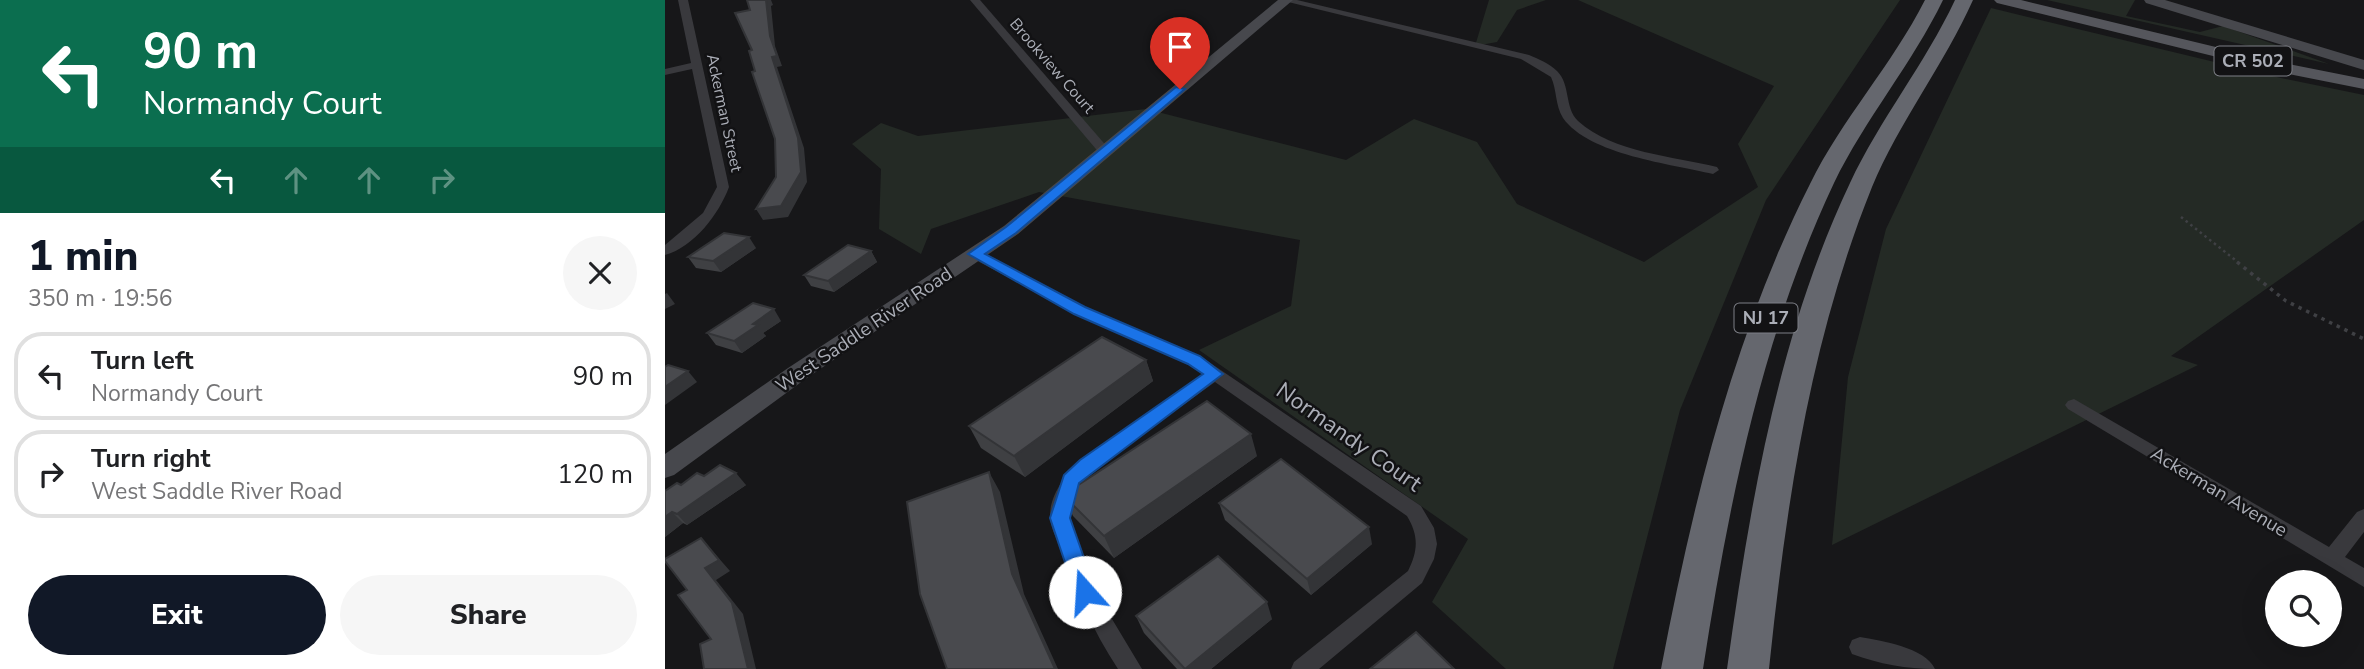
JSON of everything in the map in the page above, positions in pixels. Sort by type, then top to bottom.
[{"type":"highway","name":"NJ 17","points":[[1682,669],[1722,474],[1749,370],[1779,281],[1838,152],[1908,46],[1934,0]]},
{"type":"highway","name":"NJ 17","points":[[1748,669],[1756,596],[1781,453],[1793,395],[1822,289],[1863,181],[1941,47],[1964,0]]},
{"type":"main road","name":"CR 502","points":[[2002,0],[2283,68],[2358,83]]},
{"type":"street","name":"Ackerman Street","points":[[665,251],[708,215],[719,200],[723,187],[683,0]]},
{"type":"street","name":"Brookview Court","points":[[975,0],[1105,152]]},
{"type":"street","points":[[1286,0],[1525,57],[1547,69],[1557,79],[1561,104],[1568,116],[1587,132],[1621,146],[1713,170]]},
{"type":"street","name":"West Saddle River Road","points":[[665,468],[796,374],[1011,230],[1286,0]]},
{"type":"street","points":[[2151,0],[2364,65]]},
{"type":"street","points":[[2286,41],[2338,62],[2358,83]]},
{"type":"street","points":[[665,72],[698,64]]},
{"type":"street","name":"Normandy Court","points":[[975,254],[1080,310],[1194,360],[1414,511],[1424,526],[1427,541],[1425,558],[1415,577],[1302,669]]},
{"type":"street","points":[[1131,669],[1108,636],[1085,592],[1060,518],[1065,495],[1071,480],[1087,465],[1215,374]]},
{"type":"street","name":"Ackerman Avenue","points":[[2074,405],[2364,578]]},
{"type":"street","points":[[2332,559],[2364,517]]},
{"type":"street","points":[[1860,647],[1896,654],[1924,669]]},
{"type":"path","points":[[2181,217],[2286,300],[2364,339]]},
{"type":"shaded area","points":[[1489,0],[1546,0],[1517,10],[1497,42],[1475,46]]},
{"type":"shaded area","points":[[1578,0],[1900,0],[1766,200],[1680,410],[1613,669],[1506,669],[1432,602],[1468,539],[1199,350],[1291,306],[1300,240],[1039,192],[931,229],[921,254],[879,229],[881,169],[852,144],[881,123],[918,136],[1146,109],[1346,160],[1414,119],[1477,142],[1517,204],[1644,262],[1758,187],[1738,144],[1774,86]]},
{"type":"shaded area","points":[[2047,0],[2135,0],[2126,16],[2200,32],[2223,26],[2329,64]]},
{"type":"shaded area","points":[[1991,8],[2281,78],[2364,95],[2364,220],[2171,356],[2198,365],[1832,545],[1848,377],[1886,229]]},
{"type":"building","points":[[747,0],[766,0],[770,36],[777,56],[772,57],[798,138],[801,172],[781,206],[756,209],[776,177],[775,139],[752,72],[755,71],[749,51],[752,50],[735,13],[750,10]]},
{"type":"building","points":[[724,233],[749,237],[713,261],[688,257]]},
{"type":"building","points":[[848,245],[871,251],[828,281],[804,275]]},
{"type":"building","points":[[753,303],[774,309],[753,324],[758,325],[734,341],[707,333]]},
{"type":"building","points":[[1102,337],[1146,360],[1014,456],[969,426]]},
{"type":"building","points":[[668,365],[688,371],[665,387],[665,367]]},
{"type":"building","points":[[1207,401],[1251,434],[1104,536],[1063,495]]},
{"type":"building","points":[[1281,459],[1369,527],[1307,579],[1219,503]]},
{"type":"building","points":[[720,465],[736,473],[677,514],[672,512],[665,517],[665,491],[677,483],[681,485],[697,473],[704,476]]},
{"type":"building","points":[[989,472],[1012,574],[1055,669],[947,669],[920,594],[907,502]]},
{"type":"building","points":[[701,538],[719,560],[705,568],[732,603],[748,669],[704,669],[700,644],[711,639],[678,595],[687,590],[665,561]]},
{"type":"building","points":[[1218,556],[1267,602],[1185,669],[1136,616]]},
{"type":"building","points":[[1416,632],[1454,669],[1370,669]]},
{"type":"route","points":[[1085,592],[1060,518],[1071,480],[1087,465],[1215,374],[1194,360],[1080,310],[975,254],[1011,230],[1180,89]]}]
